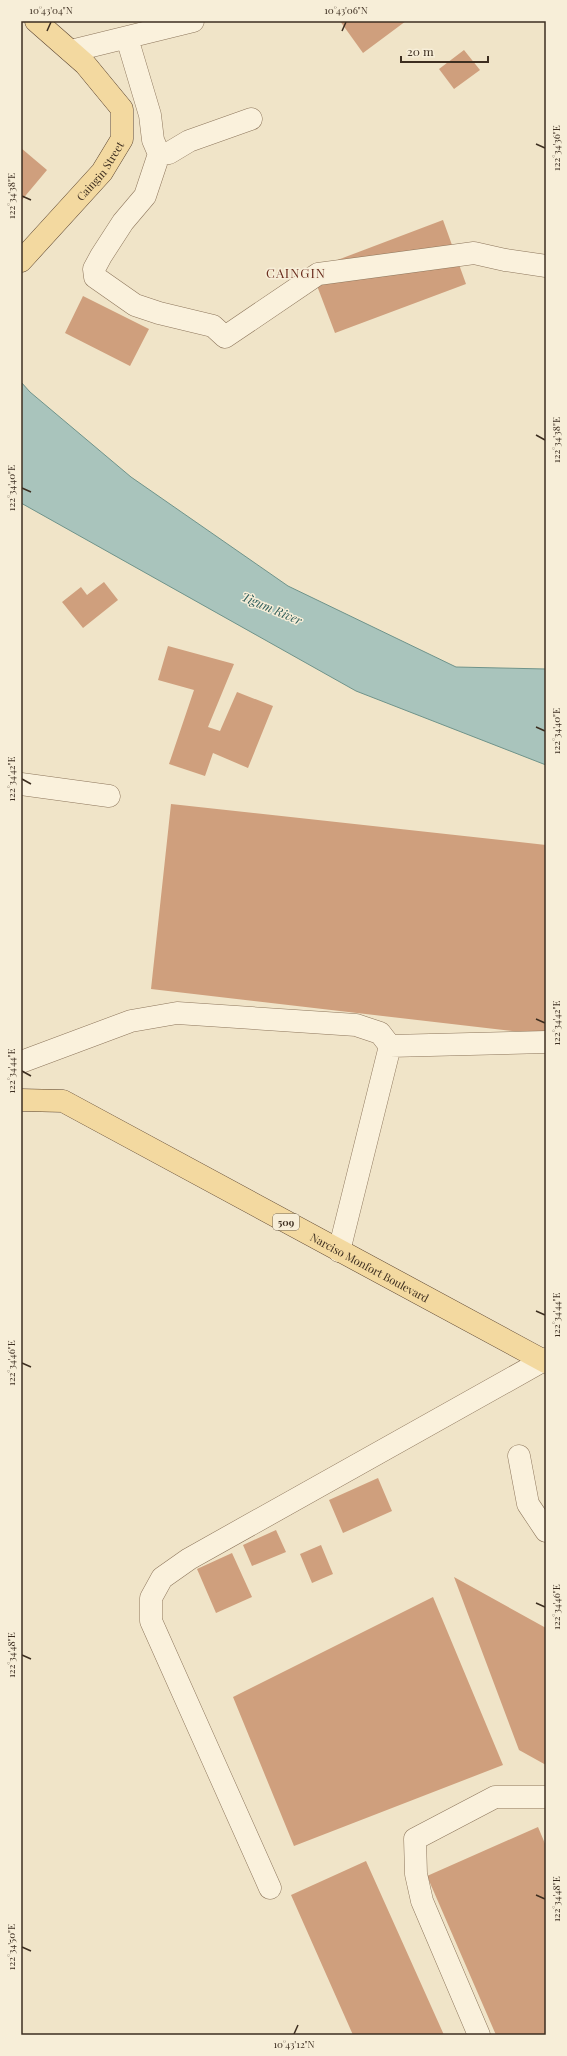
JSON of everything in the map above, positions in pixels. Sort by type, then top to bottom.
[{"type":"main road","name":"Caingin Street","points":[[21,261],[102,172],[122,139],[122,109],[85,64],[36,21]]},
{"type":"main road","points":[[21,1083],[30,1099]]},
{"type":"main road","name":"Narciso Monfort Boulevard","points":[[30,1099],[63,1101],[339,1251],[546,1361]]},
{"type":"street","points":[[71,51],[193,21]]},
{"type":"street","points":[[127,38],[150,115],[153,140],[159,154],[145,196],[123,222],[94,269],[95,277],[135,305],[159,314],[213,326],[226,337],[318,274],[474,253],[506,260],[546,266]]},
{"type":"street","points":[[159,154],[169,153],[189,141],[251,120]]},
{"type":"street","points":[[21,784],[108,796]]},
{"type":"street","points":[[21,1062],[131,1022],[177,1013],[356,1025],[380,1033],[390,1046]]},
{"type":"street","points":[[390,1046],[546,1042]]},
{"type":"street","points":[[339,1251],[390,1046]]},
{"type":"street","points":[[270,1888],[151,1622],[151,1598],[162,1578],[189,1559],[546,1361]]},
{"type":"street","points":[[519,1456],[528,1504],[546,1531]]},
{"type":"street","points":[[479,2035],[422,1901],[416,1874],[415,1839],[495,1797],[546,1797]]},
{"type":"water","name":"Tigum River","points":[[21,382],[30,392],[131,477],[288,586],[456,667],[546,669],[546,765],[356,691],[21,503]]},
{"type":"building","points":[[340,21],[406,21],[363,53]]},
{"type":"building","points":[[464,50],[480,70],[454,89],[439,69]]},
{"type":"building","points":[[21,148],[47,170],[21,201]]},
{"type":"building","points":[[443,220],[466,284],[335,333],[311,270]]},
{"type":"building","points":[[83,296],[149,329],[130,366],[65,333]]},
{"type":"building","points":[[104,582],[118,600],[83,628],[62,602],[81,587],[87,595]]},
{"type":"building","points":[[168,646],[234,664],[208,727],[220,731],[237,692],[273,706],[248,768],[213,753],[205,776],[169,764],[194,690],[158,680]]},
{"type":"building","points":[[171,804],[546,845],[546,1035],[151,989]]},
{"type":"building","points":[[378,1478],[392,1511],[343,1533],[329,1500]]},
{"type":"building","points":[[276,1530],[286,1552],[252,1566],[243,1545]]},
{"type":"building","points":[[321,1545],[333,1574],[312,1583],[300,1554]]},
{"type":"building","points":[[232,1553],[252,1597],[216,1613],[197,1569]]},
{"type":"building","points":[[454,1577],[546,1628],[546,1765],[519,1750]]},
{"type":"building","points":[[433,1597],[503,1765],[294,1846],[233,1697]]},
{"type":"building","points":[[538,1827],[546,1846],[546,2035],[496,2035],[427,1876]]},
{"type":"building","points":[[366,1861],[444,2035],[353,2035],[291,1895]]},
{"type":"district","name":"CAINGIN","points":[[296,272]]}]
